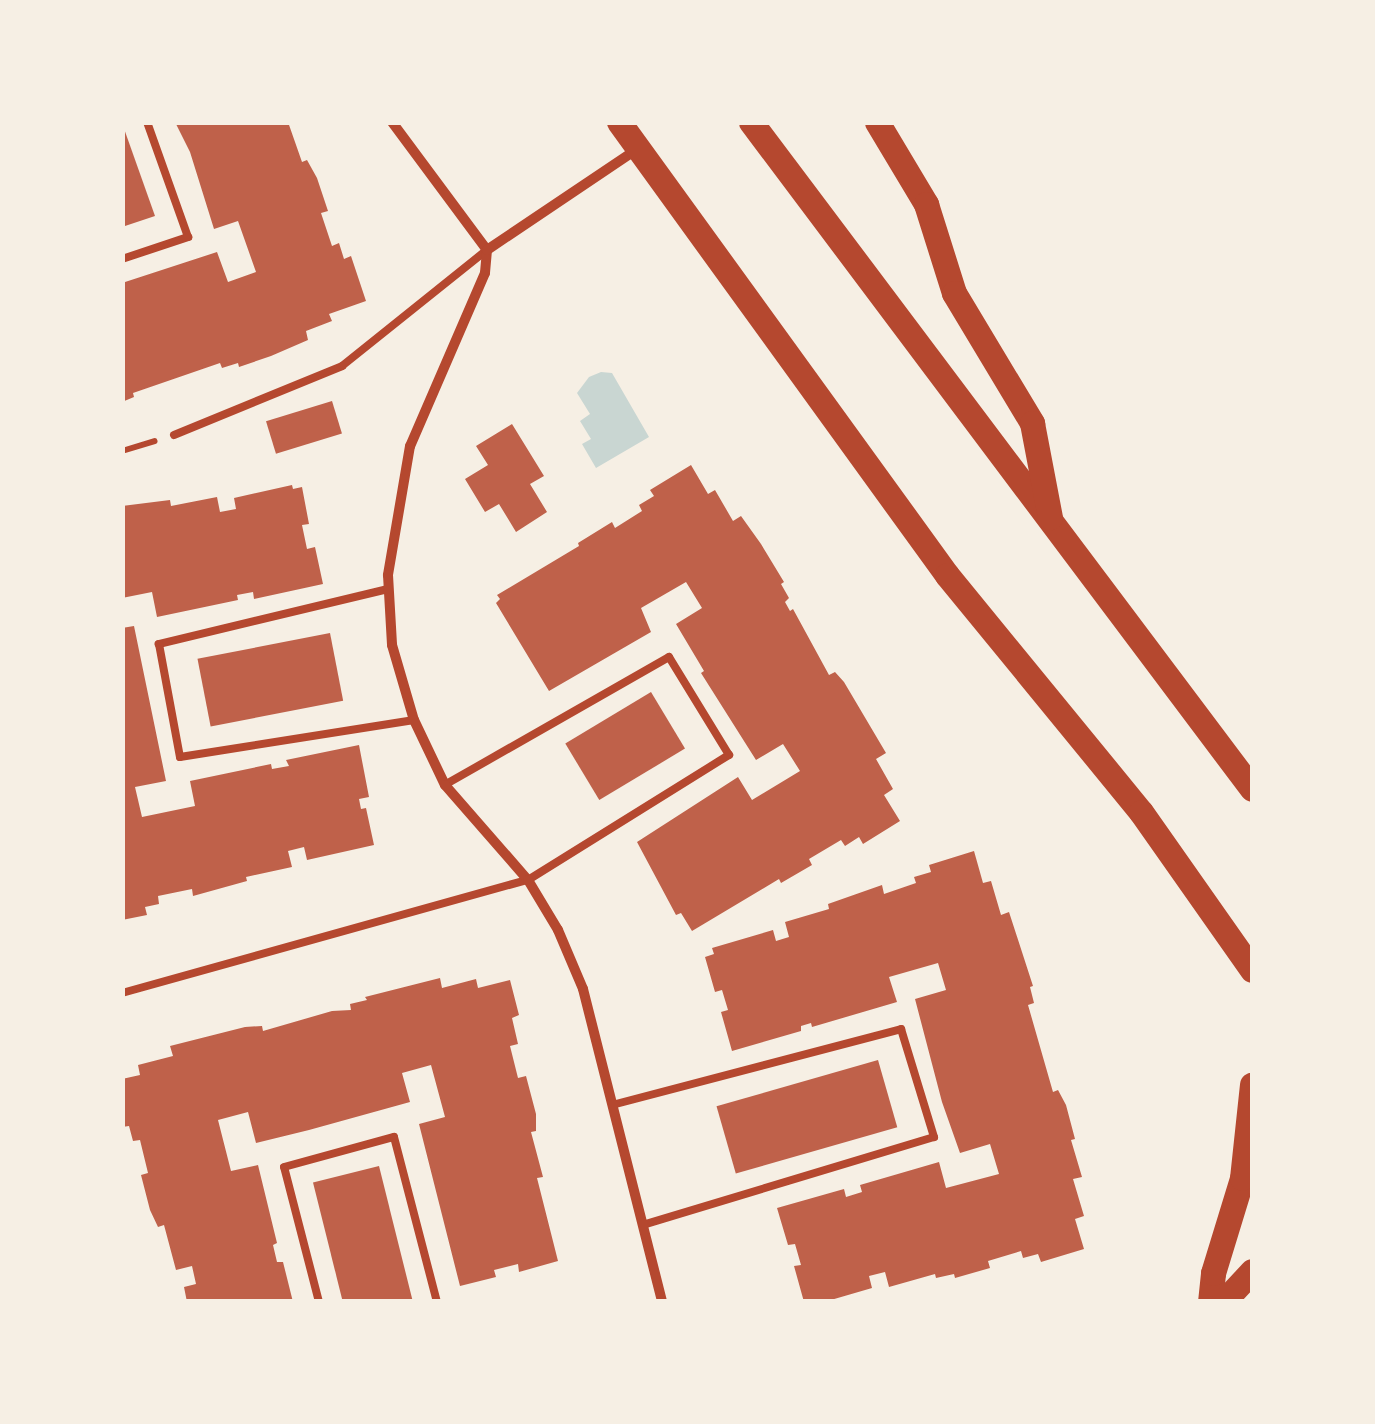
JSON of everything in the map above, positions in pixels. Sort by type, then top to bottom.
[{"type":"main road","points":[[619,122],[947,575],[1141,812],[1252,971]]},
{"type":"main road","points":[[751,122],[1252,788]]},
{"type":"main road","points":[[878,122],[926,204],[954,293],[1032,423],[1050,522]]},
{"type":"main road","points":[[1210,1302],[1213,1273],[1242,1178],[1252,1085]]},
{"type":"main road","points":[[1222,1302],[1252,1271]]},
{"type":"street","points":[[392,122],[488,250]]},
{"type":"street","points":[[638,149],[488,250],[484,273],[410,446],[388,589],[392,645],[414,720],[445,785],[528,880],[558,930],[583,990],[662,1302]]},
{"type":"lane","points":[[122,259],[188,237],[147,122]]},
{"type":"lane","points":[[174,436],[342,366],[488,250]]},
{"type":"lane","points":[[388,589],[159,644],[180,757],[414,720]]},
{"type":"lane","points":[[122,993],[528,880],[729,755],[669,656],[445,785]]},
{"type":"lane","points":[[612,1105],[901,1028],[934,1138],[643,1225]]},
{"type":"lane","points":[[319,1302],[284,1167],[394,1137],[438,1302]]},
{"type":"shaded area","points":[[612,373],[649,437],[596,468],[582,444],[591,439],[580,421],[590,414],[577,393],[589,377]]},
{"type":"building","points":[[175,122],[288,122],[302,162],[307,160],[317,178],[328,211],[321,213],[332,246],[339,243],[344,259],[351,256],[366,301],[329,314],[332,321],[306,331],[308,340],[271,356],[239,367],[238,363],[222,368],[220,363],[133,393],[134,397],[122,402],[122,283],[217,252],[228,282],[256,272],[238,221],[214,229],[190,152]]},
{"type":"building","points":[[122,123],[155,216],[122,227]]},
{"type":"building","points":[[332,401],[342,434],[276,454],[266,421]]},
{"type":"building","points":[[512,424],[544,476],[530,484],[547,512],[516,532],[499,504],[485,512],[465,479],[488,465],[476,446]]},
{"type":"building","points":[[691,465],[708,494],[715,490],[733,521],[741,516],[761,544],[784,582],[781,584],[789,598],[785,602],[790,611],[793,609],[829,675],[835,672],[844,682],[886,753],[876,759],[893,789],[884,795],[900,821],[863,844],[859,837],[845,846],[841,840],[809,859],[812,865],[781,883],[779,879],[692,931],[681,913],[676,915],[637,842],[738,777],[752,800],[800,771],[783,744],[756,760],[701,673],[704,671],[676,624],[702,608],[686,582],[641,608],[651,632],[549,691],[496,603],[500,599],[497,595],[579,546],[578,543],[612,522],[615,528],[642,511],[639,505],[654,496],[650,490]]},
{"type":"building","points":[[292,485],[293,489],[302,487],[309,524],[302,525],[307,549],[315,547],[323,584],[254,599],[253,592],[237,595],[238,600],[157,617],[152,592],[122,598],[122,506],[170,500],[171,506],[217,497],[220,512],[236,509],[234,498]]},
{"type":"building","points":[[134,626],[166,781],[135,787],[142,817],[195,806],[190,781],[271,764],[272,769],[289,766],[286,760],[359,745],[369,797],[359,799],[361,809],[366,808],[374,845],[307,860],[304,847],[288,851],[292,867],[246,877],[247,881],[193,896],[192,889],[158,896],[159,904],[145,907],[147,915],[122,920],[122,628]]},
{"type":"building","points":[[330,633],[343,701],[211,726],[197,659]]},
{"type":"building","points":[[651,692],[685,749],[599,800],[565,744]]},
{"type":"building","points":[[974,851],[983,883],[991,881],[1001,915],[1009,912],[1033,986],[1030,987],[1034,1003],[1028,1005],[1053,1092],[1058,1090],[1066,1105],[1082,1177],[1073,1179],[1084,1216],[1075,1219],[1084,1249],[1041,1262],[1038,1254],[1023,1258],[1021,1251],[988,1261],[990,1268],[955,1278],[954,1274],[936,1278],[935,1274],[889,1287],[885,1272],[869,1276],[872,1288],[824,1302],[804,1302],[794,1266],[801,1265],[795,1244],[788,1245],[777,1208],[844,1189],[846,1197],[862,1192],[860,1185],[939,1162],[946,1188],[999,1174],[990,1144],[960,1153],[942,1102],[915,999],[946,990],[938,963],[889,977],[897,1002],[812,1027],[811,1023],[801,1026],[801,1031],[732,1051],[721,1012],[728,1010],[722,990],[715,992],[705,957],[714,954],[712,948],[773,930],[776,941],[789,937],[785,922],[829,909],[828,904],[882,885],[884,894],[916,883],[914,877],[931,872],[929,865]]},
{"type":"building","points":[[440,978],[442,988],[476,979],[478,988],[510,980],[519,1015],[512,1018],[518,1044],[510,1046],[518,1078],[526,1076],[536,1114],[536,1131],[531,1132],[543,1177],[537,1178],[558,1261],[519,1272],[518,1264],[494,1270],[496,1277],[460,1286],[419,1124],[445,1117],[431,1065],[402,1073],[410,1102],[309,1130],[256,1143],[248,1112],[218,1120],[231,1171],[258,1165],[277,1243],[273,1245],[277,1262],[283,1262],[293,1302],[187,1302],[184,1287],[196,1284],[192,1266],[176,1270],[164,1225],[158,1227],[150,1210],[141,1175],[148,1173],[140,1140],[133,1141],[129,1126],[122,1127],[122,1079],[140,1075],[138,1065],[173,1056],[170,1046],[245,1027],[262,1026],[263,1031],[332,1011],[351,1010],[350,1004],[367,1000],[365,997]]},
{"type":"building","points":[[878,1060],[897,1127],[736,1174],[717,1106]]},
{"type":"building","points":[[379,1166],[413,1302],[343,1302],[313,1182]]}]
